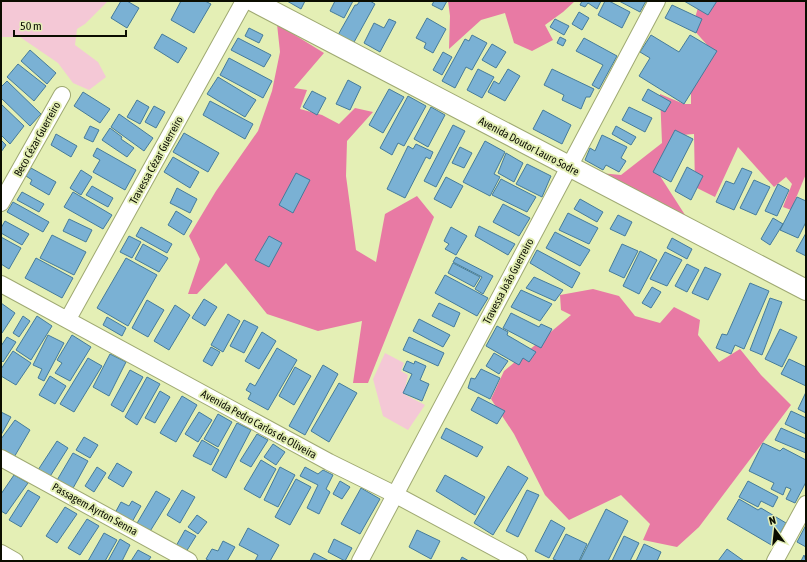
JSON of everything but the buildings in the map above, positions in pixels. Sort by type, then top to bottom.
[{"type":"street","name":"Travessa Cézar Guerreiro","points":[[68,319],[244,1]]},
{"type":"street","name":"Avenida Doutor Lauro Sodre","points":[[253,1],[806,290]]},
{"type":"street","name":"Travessa João Guerreiro","points":[[360,561],[568,166],[657,1]]},
{"type":"street","name":"Beco Cézar Guerreiro","points":[[1,203],[62,95]]},
{"type":"street","name":"Avenida Pedro Carlos de Oliveira","points":[[1,284],[329,462],[396,495],[519,561]]},
{"type":"street","name":"Passagem Ayrton Senna","points":[[1,458],[189,561]]},
{"type":"street","points":[[775,561],[806,506]]},
{"type":"street","points":[[1,553],[15,561]]},
{"type":"shaded area","points":[[1,1],[108,1],[85,24],[77,29],[75,45],[98,62],[106,77],[89,90],[73,83],[58,63],[20,37],[1,37]]},
{"type":"shaded area","points":[[448,1],[575,1],[545,25],[553,40],[532,51],[514,43],[505,13],[481,20],[449,49],[450,16]]},
{"type":"shaded area","points":[[700,1],[806,1],[806,174],[791,210],[783,207],[792,184],[786,177],[774,187],[738,147],[715,197],[695,187],[694,134],[682,135],[660,176],[687,218],[600,173],[621,175],[662,143],[660,94],[684,104],[691,104],[691,63],[709,47],[692,28]]},
{"type":"shaded area","points":[[277,24],[324,53],[294,88],[307,90],[300,109],[322,115],[339,124],[355,108],[373,112],[347,141],[346,176],[356,250],[376,262],[385,214],[417,196],[434,217],[368,383],[353,383],[362,321],[318,331],[267,314],[226,263],[197,294],[188,294],[200,259],[189,236],[216,191],[258,131],[272,91],[280,52]]},
{"type":"shaded area","points":[[593,289],[619,296],[635,316],[660,323],[674,307],[700,320],[698,335],[719,362],[740,349],[761,375],[791,405],[699,527],[677,547],[643,540],[650,524],[621,495],[569,520],[545,495],[514,434],[491,399],[504,371],[571,315],[561,310],[560,295]]},
{"type":"shaded area","points":[[385,353],[404,363],[401,371],[408,375],[404,394],[425,405],[408,430],[383,416],[373,379]]}]
